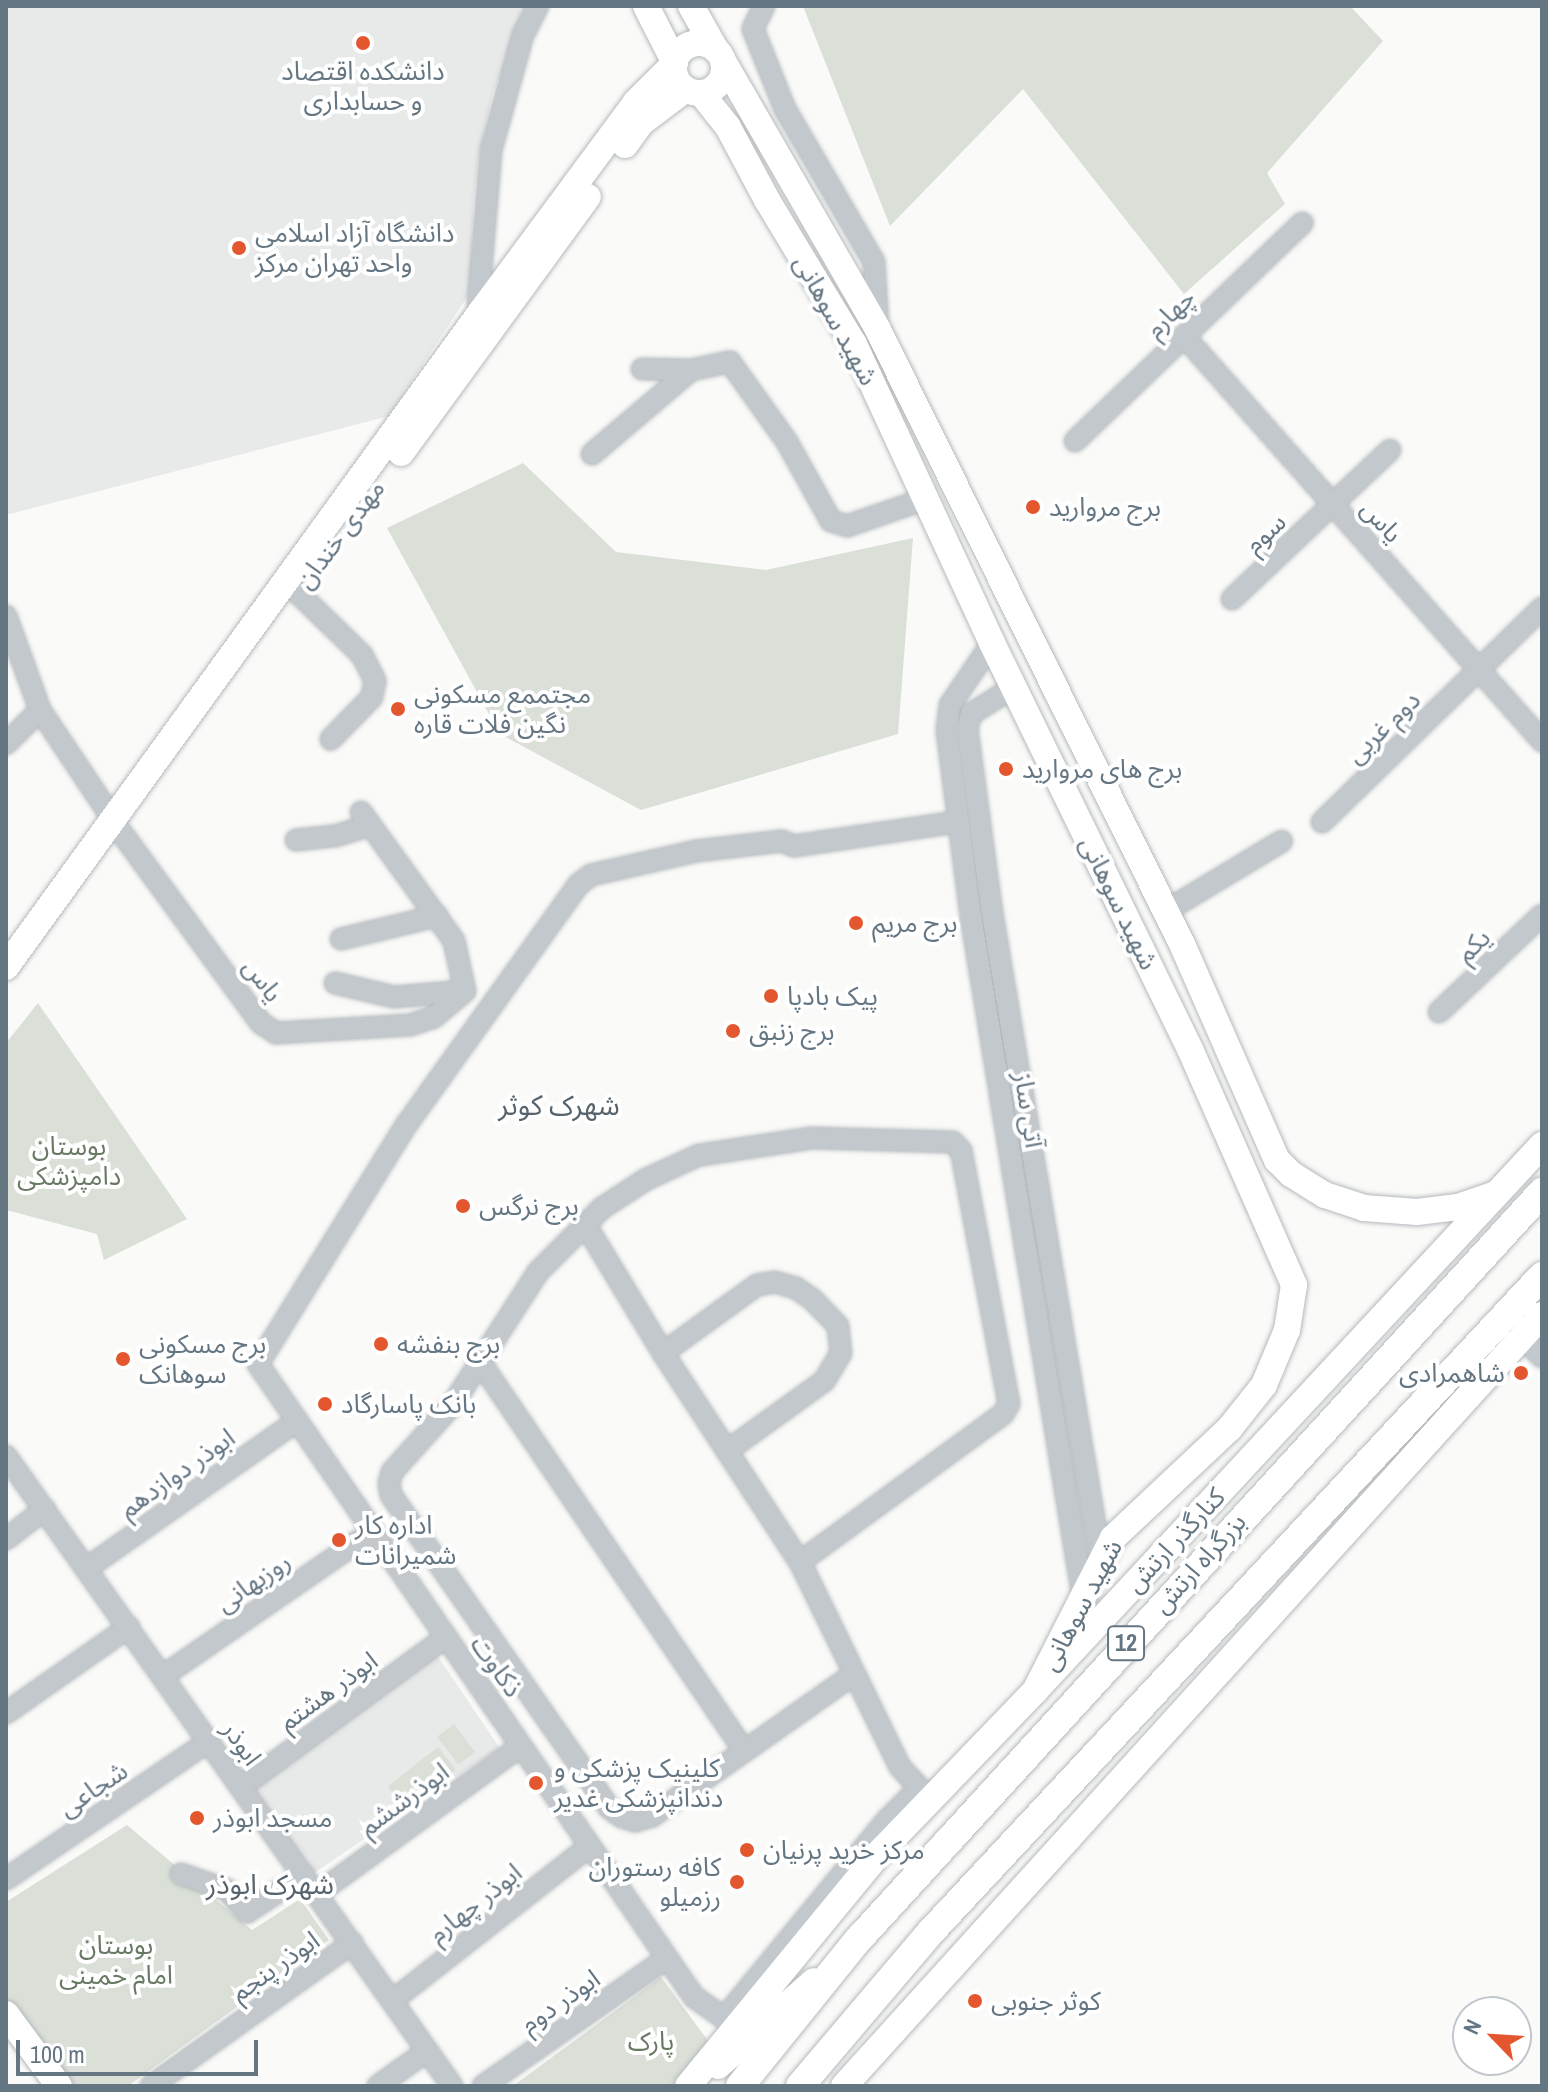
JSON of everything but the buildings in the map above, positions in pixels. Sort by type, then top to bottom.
[{"type":"highway","name":"بزرگراه ارتش","points":[[740,2086],[858,1940],[1542,1192]]},
{"type":"highway","name":"12","points":[[800,2086],[927,1936],[1542,1276]]},
{"type":"main road","points":[[646,6],[675,63],[676,78],[694,91],[720,82],[720,55],[703,43],[688,45],[675,63]]},
{"type":"main road","name":"شهید سوهانی","points":[[691,6],[878,330],[1166,911],[1277,1160],[1309,1186],[1350,1205],[1393,1211],[1458,1207],[1495,1194]]},
{"type":"main road","name":"مهدی خندان","points":[[6,990],[116,825],[636,102],[675,63]]},
{"type":"main road","name":"مهدی خندان","points":[[6,967],[297,592],[500,321],[641,123],[694,91]]},
{"type":"main road","name":"شهید سوهانی","points":[[694,91],[728,127],[767,200],[854,344],[992,643],[1190,1049],[1294,1285],[1291,1315],[1276,1361],[1248,1408],[1121,1529],[1101,1560],[1035,1691]]},
{"type":"main road","points":[[854,344],[878,330]]},
{"type":"main road","points":[[1190,1049],[1224,1037]]},
{"type":"main road","name":"کنارگذر ارتش","points":[[688,2086],[924,1793],[1035,1691],[1542,1145]]},
{"type":"main road","points":[[1443,1383],[1538,1319]]},
{"type":"main road","points":[[844,2086],[1317,1559],[1538,1319]]},
{"type":"main road","points":[[698,2086],[858,1940]]},
{"type":"main road","points":[[6,2014],[59,2086]]},
{"type":"street","points":[[478,305],[491,150],[523,35],[538,6]]},
{"type":"street","points":[[764,6],[753,29],[785,109],[874,262],[878,330]]},
{"type":"street","name":"چهارم","points":[[1075,441],[1302,223]]},
{"type":"street","name":"یاس","points":[[1184,336],[1542,741]]},
{"type":"street","points":[[642,369],[691,370],[715,362],[735,365],[787,442],[831,521],[839,527],[925,499]]},
{"type":"street","points":[[592,454],[691,370]]},
{"type":"street","name":"سوم","points":[[1232,599],[1390,450]]},
{"type":"street","points":[[297,592],[362,655],[375,681],[372,697],[331,739]]},
{"type":"street","name":"دوم غربی","points":[[1322,822],[1542,608]]},
{"type":"street","points":[[6,616],[40,710],[116,825]]},
{"type":"street","name":"آتی ساز","points":[[992,643],[950,705],[946,718],[956,816],[981,915],[1101,1560]]},
{"type":"street","name":"آتی ساز","points":[[1014,687],[971,714],[968,721],[981,915],[1083,1598]]},
{"type":"street","points":[[6,744],[40,710]]},
{"type":"street","name":"ذکاوت","points":[[924,1793],[876,1833],[724,2018],[694,1997],[258,1364],[407,1124],[578,885],[591,875],[696,851],[782,841],[794,833],[956,816]]},
{"type":"street","points":[[296,840],[335,836],[366,819],[454,941],[465,991],[394,997],[335,983]]},
{"type":"street","name":"یاس","points":[[116,825],[261,1023],[276,1033],[410,1025],[434,1017],[465,991]]},
{"type":"street","points":[[1166,911],[1282,841]]},
{"type":"street","name":"یکم","points":[[1439,1012],[1542,915]]},
{"type":"street","points":[[341,939],[437,916]]},
{"type":"street","points":[[800,1562],[1003,1414],[1009,1404],[961,1151],[953,1142],[940,1139],[812,1138],[737,1147],[699,1155],[645,1180],[602,1208],[538,1272],[453,1404],[392,1472],[389,1483],[391,1495],[446,1575],[609,1808],[622,1817],[635,1821],[652,1816],[854,1674]]},
{"type":"street","points":[[585,1224],[663,1353],[800,1562],[900,1767],[924,1793]]},
{"type":"street","points":[[663,1353],[757,1285],[775,1282],[796,1288],[812,1299],[838,1326],[841,1353],[824,1381],[727,1451]]},
{"type":"street","points":[[1538,1319],[1542,1357]]},
{"type":"street","points":[[480,1362],[744,1751]]},
{"type":"street","name":"ابوذر دوازدهم","points":[[87,1568],[297,1421]]},
{"type":"street","name":"ابوذر","points":[[6,1456],[452,2086]]},
{"type":"street","points":[[6,1539],[45,1509]]},
{"type":"street","points":[[1071,1524],[1078,1530],[1087,1529],[1094,1519]]},
{"type":"street","name":"روزبهانی","points":[[163,1676],[373,1531]]},
{"type":"street","points":[[416,1594],[446,1575]]},
{"type":"street","points":[[6,1713],[129,1627]]},
{"type":"street","name":"ابوذر هشتم","points":[[241,1787],[446,1637]]},
{"type":"street","name":"شجاعی","points":[[6,1879],[209,1741]]},
{"type":"street","name":"ابوذرششم","points":[[317,1894],[521,1746]]},
{"type":"street","name":"ابوذر چهارم","points":[[392,2001],[590,1846]]},
{"type":"street","points":[[181,1874],[227,1890],[247,1912],[304,1875]]},
{"type":"street","name":"ابوذر پنجم","points":[[151,2086],[352,1943]]},
{"type":"street","name":"ابوذر دوم","points":[[483,2086],[667,1958]]},
{"type":"street","points":[[378,2086],[427,2051]]},
{"type":"shaded area","name":"دانشگاه آزاد اسلامی واحد تهران مرکز","points":[[6,6],[529,6],[493,92],[479,153],[473,205],[471,291],[389,416],[6,515]]},
{"type":"shaded area","points":[[437,1655],[500,1748],[312,1874],[250,1781]]},
{"type":"green space","points":[[803,6],[1350,6],[1383,41],[1267,173],[1285,204],[1184,294],[1023,89],[890,226]]},
{"type":"green space","points":[[523,463],[616,552],[766,570],[913,538],[898,734],[641,810],[500,734],[387,528]]},
{"type":"green space","name":"بوستان دامپزشکی","points":[[38,1003],[187,1219],[104,1260],[97,1234],[6,1210],[6,1043]]},
{"type":"green space","points":[[454,1724],[475,1752],[458,1765],[437,1737]]},
{"type":"green space","points":[[438,1747],[456,1770],[405,1809],[388,1786]]},
{"type":"green space","name":"بوستان امام خمینی","points":[[127,1825],[252,1930],[300,1899],[329,1940],[128,2086],[68,2086],[6,1999],[6,1902]]},
{"type":"green space","name":"پارک","points":[[661,1977],[709,2042],[673,2086],[513,2086]]},
{"type":"place","name":"دانشکده اقتصاد و حسابداری","points":[[363,43]]},
{"type":"place","name":"دانشگاه آزاد اسلامی واحد تهران مرکز","points":[[239,248]]},
{"type":"place","name":"برج مروارید","points":[[1033,507]]},
{"type":"place","name":"مجتممع مسکونی نگین فلات قاره","points":[[398,709]]},
{"type":"place","name":"برج های مروارید","points":[[1006,769]]},
{"type":"place","name":"برج مریم","points":[[856,923]]},
{"type":"place","name":"پیک بادپا","points":[[771,996]]},
{"type":"place","name":"برج زنبق","points":[[733,1031]]},
{"type":"place","name":"برج نرگس","points":[[463,1206]]},
{"type":"place","name":"برج بنفشه","points":[[381,1344]]},
{"type":"place","name":"برج مسکونی سوهانک","points":[[123,1359]]},
{"type":"place","name":"شاهمرادی","points":[[1521,1373]]},
{"type":"place","name":"بانک پاسارگاد","points":[[325,1404]]},
{"type":"place","name":"اداره کار شمیرانات","points":[[339,1540]]},
{"type":"place","name":"کلینیک پزشکی و دندانپزشکی غدیر","points":[[536,1783]]},
{"type":"place","name":"مسجد ابوذر","points":[[197,1818]]},
{"type":"place","name":"مرکز خرید پرنیان","points":[[747,1850]]},
{"type":"place","name":"کافه رستوران رزمیلو","points":[[737,1882]]},
{"type":"place","name":"کوثر جنوبی","points":[[975,2001]]},
{"type":"district","name":"شهرک کوثر","points":[[559,1105]]},
{"type":"district","name":"شهرک ابوذر","points":[[270,1884]]}]
